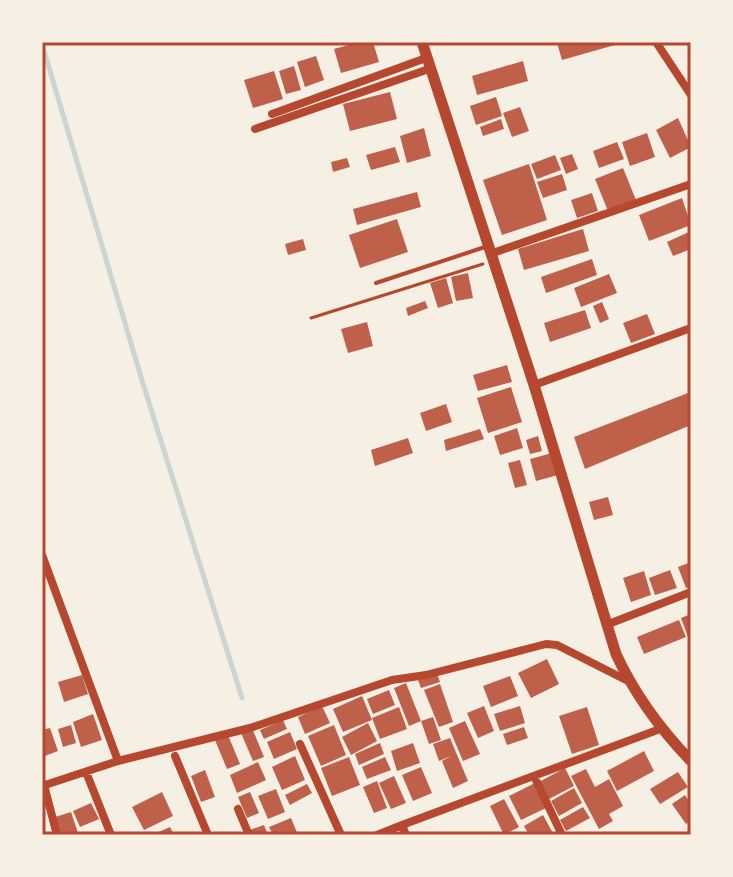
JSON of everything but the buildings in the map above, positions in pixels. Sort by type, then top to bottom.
[{"type":"main road","points":[[422,42],[534,385],[606,625],[628,681],[660,729],[691,761]]},
{"type":"street","points":[[656,42],[691,95]]},
{"type":"street","points":[[272,114],[428,63]]},
{"type":"street","points":[[255,129],[428,63]]},
{"type":"street","points":[[490,254],[691,184]]},
{"type":"street","points":[[534,385],[691,328]]},
{"type":"street","points":[[42,555],[118,761]]},
{"type":"street","points":[[606,625],[691,592]]},
{"type":"street","points":[[57,835],[43,785],[118,761],[250,728],[392,680],[426,675],[546,644],[557,645],[628,681]]},
{"type":"street","points":[[377,835],[660,729]]},
{"type":"street","points":[[300,744],[341,835]]},
{"type":"street","points":[[175,756],[208,835]]},
{"type":"street","points":[[86,772],[111,835]]},
{"type":"street","points":[[534,776],[562,835]]},
{"type":"street","points":[[238,809],[249,835]]},
{"type":"street","points":[[402,825],[406,835]]},
{"type":"lane","points":[[376,283],[490,254]]},
{"type":"path","points":[[311,318],[490,254]]},
{"type":"waterway","points":[[42,44],[144,387],[242,698]]}]
